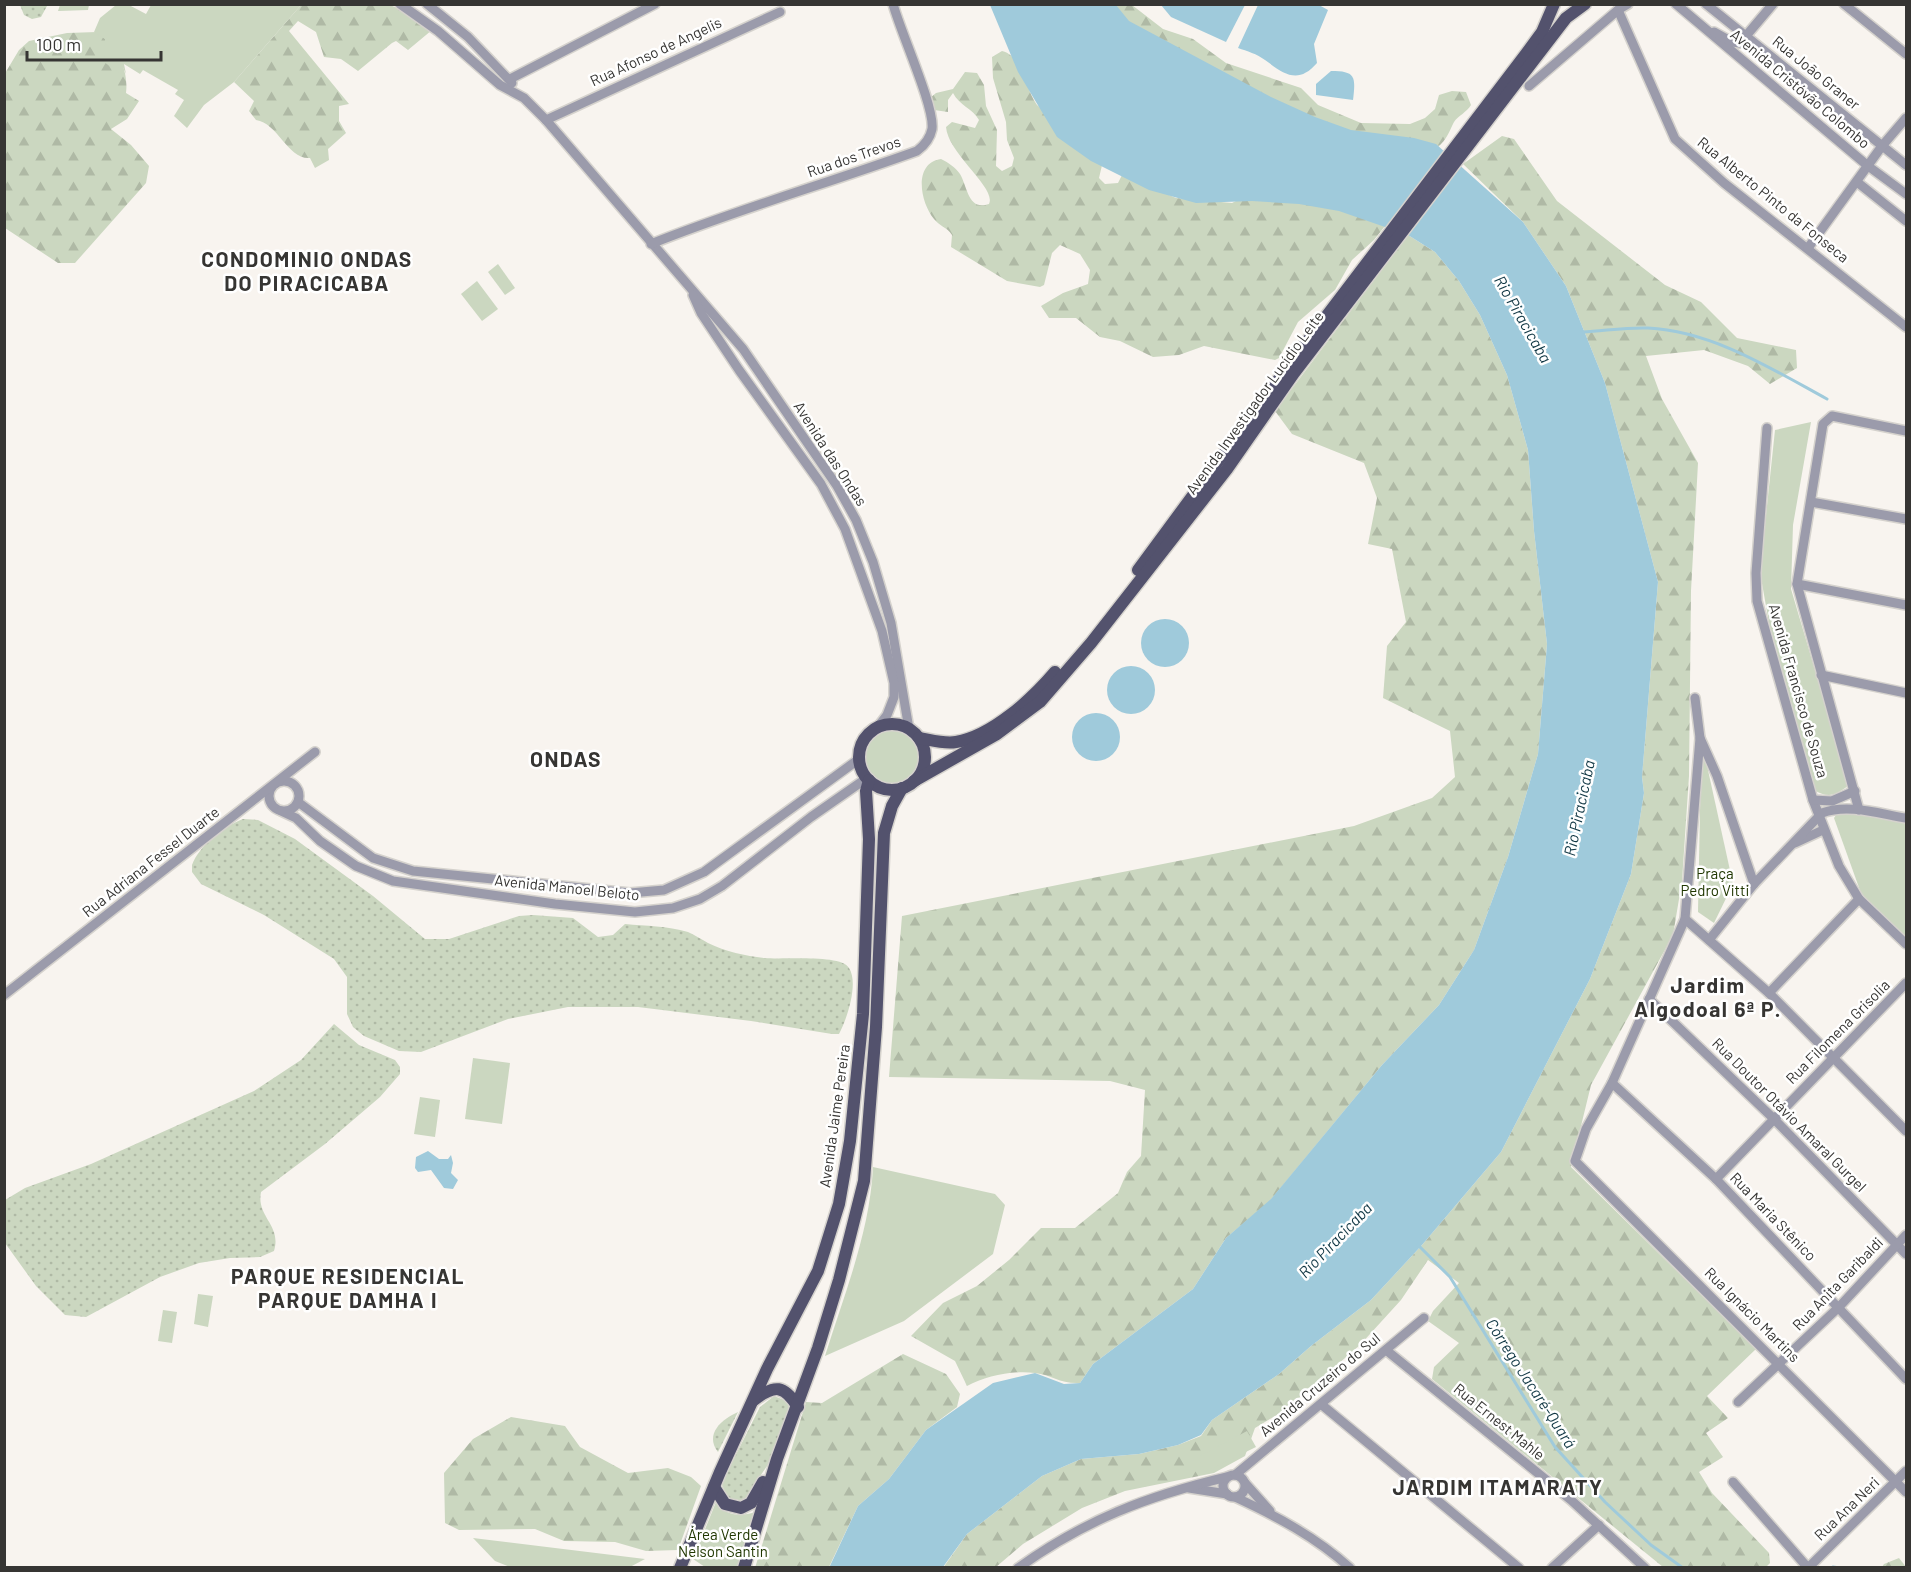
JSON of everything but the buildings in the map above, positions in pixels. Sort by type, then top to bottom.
[{"type":"main road","name":"Avenida Investigador Lucídio Leite","points":[[914,781],[997,734],[1040,702],[1091,643],[1227,469],[1542,32],[1554,4]]},
{"type":"main road","name":"Avenida Investigador Lucídio Leite","points":[[1460,146],[1566,18],[1585,4]]},
{"type":"main road","name":"Avenida Investigador Lucídio Leite","points":[[919,738],[955,742],[981,734],[1017,709],[1052,676],[1090,634],[1290,364],[1390,242]]},
{"type":"main road","points":[[893,724],[909,729],[919,738],[925,756],[920,774],[914,781],[902,788],[885,789],[868,779],[859,759],[861,747],[867,736],[877,728],[893,724]]},
{"type":"main road","name":"Avenida Jaime Pereira","points":[[680,1568],[753,1401],[818,1271],[839,1204],[849,1141],[863,1014],[869,839],[866,791],[868,779]]},
{"type":"main road","name":"Avenida Jaime Pereira","points":[[744,1568],[777,1459],[798,1407],[839,1281],[864,1181],[876,1027],[884,833],[892,806],[902,788]]},
{"type":"main road","points":[[753,1401],[768,1389],[782,1389],[790,1395],[798,1407]]},
{"type":"main road","points":[[714,1487],[724,1504],[741,1508],[751,1503],[777,1459]]},
{"type":"street","name":"Avenida das Ondas","points":[[400,4],[423,19],[500,85],[518,93]]},
{"type":"street","name":"Avenida das Ondas","points":[[427,4],[476,45],[510,79],[518,93],[546,120],[742,349],[848,505],[877,573],[891,623],[908,712],[909,729]]},
{"type":"street","points":[[510,79],[655,4]]},
{"type":"street","name":"Rua dos Trevos","points":[[651,244],[693,227],[848,176],[923,146],[929,140],[933,127],[929,108],[893,4]]},
{"type":"street","points":[[1529,86],[1628,4]]},
{"type":"street","name":"Avenida Cristóvão Colombo","points":[[1676,4],[1868,166],[1906,194]]},
{"type":"street","name":"Rua João Graner","points":[[1706,4],[1906,165]]},
{"type":"street","points":[[1701,26],[1736,44],[1748,37],[1773,4]]},
{"type":"street","points":[[1844,4],[1906,54]]},
{"type":"street","name":"Rua Alberto Pinto da Fonseca","points":[[1618,10],[1675,139],[1724,183],[1906,327]]},
{"type":"street","name":"Rua Afonso de Angelis","points":[[546,120],[780,12]]},
{"type":"street","points":[[464,54],[476,45]]},
{"type":"street","points":[[478,64],[486,57]]},
{"type":"street","points":[[1808,248],[1882,146],[1906,118]]},
{"type":"street","points":[[1857,182],[1906,221]]},
{"type":"street","name":"Avenida das Ondas","points":[[692,290],[701,313],[821,484],[840,520],[871,596],[894,683],[894,697],[887,715],[877,728]]},
{"type":"street","points":[[701,313],[710,319],[734,346],[742,349]]},
{"type":"street","points":[[739,370],[750,369],[778,401]]},
{"type":"street","name":"Avenida Francisco de Souza","points":[[1859,810],[1797,584],[1823,424],[1832,417],[1906,431]]},
{"type":"street","name":"Avenida Francisco de Souza","points":[[1767,428],[1756,573],[1757,601],[1823,830],[1839,866],[1859,899],[1906,944]]},
{"type":"street","points":[[1811,502],[1906,519]]},
{"type":"street","points":[[840,520],[850,523],[877,573]]},
{"type":"street","points":[[1797,584],[1906,605]]},
{"type":"street","points":[[1821,675],[1906,693]]},
{"type":"street","points":[[1612,1083],[1685,919],[1700,738],[1695,698]]},
{"type":"street","points":[[1700,738],[1717,776],[1754,884]]},
{"type":"street","name":"Rua Adriana Fessel Duarte","points":[[4,995],[315,752]]},
{"type":"street","name":"Avenida Manoel Beloto","points":[[298,802],[373,858],[392,866],[413,871],[610,892],[650,892],[679,885],[705,872],[859,759]]},
{"type":"street","name":"Avenida Manoel Beloto","points":[[281,811],[296,819],[320,841],[356,866],[393,881],[555,904],[635,912],[673,908],[700,899],[868,779]]},
{"type":"street","points":[[276,782],[292,784],[298,792],[298,802],[289,810],[281,811],[270,801],[271,791],[276,782]]},
{"type":"street","points":[[1813,800],[1832,801],[1854,791]]},
{"type":"street","points":[[1709,940],[1754,884],[1790,845],[1827,811],[1859,810],[1906,818]]},
{"type":"street","points":[[1790,845],[1823,830]]},
{"type":"street","points":[[1769,993],[1859,899]]},
{"type":"street","points":[[1685,919],[1769,993],[1904,1124]]},
{"type":"street","name":"Rua Filomena Grisolia","points":[[1716,1179],[1906,983]]},
{"type":"street","name":"Rua Doutor Otávio Amaral Gurgel","points":[[1649,999],[1774,1119],[1906,1254]]},
{"type":"street","name":"Rua Ignácio Martins","points":[[1612,1083],[1586,1129],[1575,1161],[1906,1492]]},
{"type":"street","name":"Rua Maria Stênico","points":[[1612,1083],[1716,1179],[1906,1378]]},
{"type":"street","name":"Rua Anita Garibaldi","points":[[1738,1402],[1780,1365],[1839,1307],[1906,1234]]},
{"type":"street","name":"Avenida Cruzeiro do Sul","points":[[1018,1568],[1091,1523],[1134,1502],[1231,1476],[1322,1405],[1424,1318]]},
{"type":"street","name":"Rua Ernest Mahle","points":[[1386,1350],[1599,1525],[1646,1568]]},
{"type":"street","points":[[1322,1405],[1519,1568]]},
{"type":"street","name":"Rua Ana Neri","points":[[1808,1568],[1906,1472]]},
{"type":"street","points":[[1245,1483],[1243,1492],[1231,1495],[1223,1486],[1231,1476],[1245,1483],[1274,1515],[1313,1539],[1350,1568]]},
{"type":"street","points":[[1733,1482],[1808,1568]]},
{"type":"street","name":"Avenida Cruzeiro do Sul","points":[[1184,1487],[1231,1495],[1274,1515]]},
{"type":"street","points":[[1552,1568],[1599,1525]]},
{"type":"green space","points":[[20,5],[47,6],[41,17],[32,19],[24,15]]},
{"type":"green space","points":[[60,5],[89,5],[88,10],[58,11]]},
{"type":"green space","points":[[116,5],[129,5],[146,14],[151,5],[301,5],[234,82],[204,105],[187,128],[174,116],[184,100],[175,94],[178,90],[143,70],[140,74],[124,64],[126,74],[118,57],[119,73],[104,62],[105,39],[94,32],[100,18]]},
{"type":"green space","points":[[301,5],[390,5],[402,10],[432,30],[408,50],[396,41],[392,43],[358,71],[341,59],[324,57],[316,32],[298,21],[289,31],[349,104],[339,106],[339,121],[346,133],[328,149],[329,160],[315,168],[310,158],[295,153],[271,127],[256,120],[249,111],[254,101],[234,82]]},
{"type":"green space","points":[[1090,5],[1132,5],[1163,29],[1193,39],[1226,63],[1301,88],[1318,105],[1361,123],[1410,124],[1425,118],[1435,109],[1439,95],[1452,91],[1466,92],[1471,105],[1454,122],[1446,138],[1438,147],[1348,145]]},
{"type":"green space","points":[[97,32],[120,58],[125,75],[126,93],[139,101],[127,119],[111,129],[131,145],[149,166],[146,183],[75,263],[58,263],[5,228],[4,75],[19,50],[29,41],[67,33]]},
{"type":"green space","points":[[1002,51],[1015,59],[1037,105],[1103,161],[1099,178],[1105,184],[1118,183],[1122,175],[1176,198],[1232,203],[1238,200],[1310,197],[1385,226],[1374,240],[1352,260],[1335,290],[1298,322],[1279,358],[1275,360],[1204,346],[1179,355],[1153,357],[1120,341],[1100,337],[1076,318],[1049,318],[1041,306],[1063,293],[1088,284],[1090,270],[1080,254],[1060,245],[1052,253],[1044,285],[1040,287],[1007,281],[951,247],[952,235],[929,212],[923,194],[923,175],[926,168],[932,162],[941,159],[952,165],[960,174],[973,201],[982,205],[989,204],[990,197],[986,189],[955,148],[946,127],[952,122],[975,128],[979,120],[953,93],[948,100],[948,112],[934,110],[930,98],[936,93],[953,89],[965,72],[977,73],[984,85],[986,106],[997,130],[996,166],[1002,171],[1012,166],[1014,158],[1007,140],[1006,122],[993,78],[992,57]]},
{"type":"green space","points":[[1502,136],[1514,139],[1557,201],[1665,285],[1701,302],[1737,338],[1796,350],[1797,368],[1770,384],[1748,366],[1704,350],[1646,356],[1662,399],[1698,463],[1691,591],[1689,776],[1682,881],[1673,935],[1591,1085],[1571,1167],[1756,1349],[1707,1396],[1728,1418],[1706,1433],[1723,1457],[1699,1472],[1712,1493],[1769,1553],[1770,1563],[1765,1568],[1663,1567],[1432,1379],[1434,1367],[1459,1343],[1428,1321],[1433,1311],[1459,1283],[1428,1260],[1401,1300],[1360,1345],[1285,1410],[1255,1428],[1245,1456],[1214,1473],[1125,1491],[1082,1508],[1023,1544],[996,1567],[943,1568],[967,1534],[1042,1476],[1081,1459],[1139,1454],[1178,1445],[1201,1436],[1212,1420],[1279,1374],[1371,1300],[1422,1245],[1501,1152],[1590,979],[1631,874],[1644,793],[1642,777],[1658,582],[1605,383],[1566,286],[1523,222],[1463,164]]},
{"type":"green space","points":[[1408,235],[1435,252],[1459,281],[1480,315],[1507,375],[1528,450],[1534,531],[1547,644],[1538,754],[1508,857],[1474,950],[1439,1005],[1382,1065],[1269,1202],[1226,1238],[1193,1289],[1093,1364],[1080,1383],[1067,1382],[1035,1373],[1018,1372],[991,1377],[967,1386],[955,1361],[911,1336],[943,1303],[977,1286],[1009,1260],[1041,1228],[1075,1228],[1118,1193],[1127,1172],[1141,1156],[1145,1090],[1110,1081],[889,1077],[902,916],[1354,826],[1432,798],[1455,777],[1450,731],[1383,698],[1387,646],[1406,622],[1392,549],[1368,544],[1377,498],[1364,463],[1292,434],[1275,411]]},
{"type":"green space","points":[[498,264],[515,288],[505,295],[488,272]]},
{"type":"green space","points":[[477,281],[498,309],[482,321],[461,294]]},
{"type":"green space","points":[[1811,422],[1793,525],[1791,589],[1849,785],[1828,795],[1814,790],[1769,623],[1760,572],[1775,430]]},
{"type":"green space","points":[[887,729],[897,729],[911,737],[917,746],[919,756],[917,766],[911,775],[897,783],[887,783],[870,771],[865,761],[865,751],[877,734]]},
{"type":"green space","name":"Praça Pedro Vitti","points":[[1701,761],[1706,761],[1733,884],[1714,923],[1698,912]]},
{"type":"green space","points":[[1859,813],[1906,822],[1906,939],[1862,896],[1834,818],[1836,815]]},
{"type":"green space","points":[[243,819],[258,820],[295,839],[373,896],[425,939],[449,939],[519,916],[533,915],[573,918],[598,937],[613,935],[625,924],[672,928],[688,932],[715,946],[743,955],[765,958],[823,959],[844,964],[849,968],[853,983],[848,1010],[839,1034],[832,1034],[638,1007],[568,1007],[508,1019],[421,1052],[399,1051],[364,1036],[353,1027],[347,1014],[347,977],[334,959],[264,915],[201,884],[192,872],[195,858],[206,844],[220,832]]},
{"type":"green space","points":[[334,1024],[359,1045],[395,1060],[400,1067],[400,1074],[380,1097],[325,1144],[261,1192],[262,1208],[275,1234],[274,1251],[260,1257],[230,1258],[199,1263],[160,1277],[86,1317],[65,1315],[36,1286],[5,1243],[5,1200],[25,1188],[91,1164],[254,1091],[301,1060]]},
{"type":"green space","points":[[473,1058],[510,1063],[502,1124],[465,1119]]},
{"type":"green space","points":[[420,1097],[440,1100],[435,1137],[414,1134]]},
{"type":"green space","points":[[873,1167],[995,1194],[1005,1205],[993,1254],[904,1321],[825,1356],[862,1239]]},
{"type":"green space","points":[[198,1294],[213,1296],[208,1327],[194,1324]]},
{"type":"green space","points":[[163,1310],[177,1312],[172,1343],[158,1341]]},
{"type":"green space","points":[[903,1354],[946,1374],[960,1394],[957,1407],[926,1430],[889,1479],[858,1506],[829,1567],[755,1568],[806,1402],[822,1403]]},
{"type":"green space","points":[[774,1396],[787,1401],[791,1407],[772,1459],[758,1479],[751,1495],[744,1501],[728,1498],[722,1485],[725,1476],[760,1407]]},
{"type":"green space","points":[[738,1412],[718,1452],[714,1445],[714,1433],[721,1423]]},
{"type":"green space","points":[[511,1417],[565,1426],[580,1447],[628,1473],[668,1468],[691,1477],[701,1486],[678,1550],[646,1551],[615,1542],[564,1541],[535,1529],[459,1530],[445,1523],[444,1473],[473,1439]]},
{"type":"green space","points":[[1247,1431],[1256,1447],[1205,1472],[1198,1457]]},
{"type":"green space","name":"Área Verde Nelson Santin","points":[[716,1502],[728,1513],[744,1515],[755,1512],[738,1567],[705,1567],[693,1559]]},
{"type":"green space","points":[[473,1538],[645,1559],[630,1567],[510,1567],[495,1561]]},
{"type":"green space","points":[[1899,1558],[1906,1567],[1882,1567],[1884,1564]]},
{"type":"water","name":"Rio Piracicaba","points":[[990,5],[1116,5],[1129,21],[1271,97],[1315,117],[1351,130],[1414,138],[1436,144],[1523,222],[1566,286],[1605,383],[1658,582],[1642,777],[1644,793],[1631,874],[1590,979],[1501,1152],[1422,1245],[1371,1300],[1279,1374],[1212,1420],[1201,1435],[1178,1445],[1139,1454],[1081,1459],[1042,1476],[967,1534],[943,1567],[829,1568],[858,1506],[889,1479],[926,1430],[993,1383],[1035,1373],[1064,1384],[1080,1383],[1093,1364],[1193,1289],[1226,1238],[1271,1199],[1382,1065],[1439,1005],[1474,950],[1508,857],[1538,754],[1547,644],[1534,531],[1528,450],[1507,375],[1480,315],[1459,281],[1435,252],[1408,235],[1339,211],[1299,204],[1252,201],[1196,203],[1149,190],[1091,161],[1057,137],[1018,72]]},
{"type":"water","points":[[1161,5],[1245,5],[1226,42],[1171,17]]},
{"type":"water","points":[[1258,5],[1319,5],[1328,10],[1314,44],[1317,63],[1310,70],[1304,74],[1291,75],[1259,56],[1238,48]]},
{"type":"water","points":[[1331,71],[1345,72],[1352,77],[1354,80],[1353,100],[1316,95],[1316,84]]},
{"type":"water","points":[[1165,619],[1182,626],[1189,643],[1182,660],[1165,667],[1148,660],[1141,643],[1148,626]]},
{"type":"water","points":[[1131,666],[1148,673],[1155,690],[1148,707],[1131,714],[1114,707],[1107,690],[1114,673]]},
{"type":"water","points":[[1096,713],[1113,720],[1120,737],[1113,754],[1096,761],[1079,754],[1072,737],[1079,720]]},
{"type":"water","points":[[428,1151],[439,1159],[448,1159],[451,1155],[453,1163],[451,1173],[458,1180],[453,1189],[444,1188],[431,1170],[418,1172],[415,1168],[416,1157]]},
{"type":"waterway","points":[[1583,332],[1648,328],[1695,336],[1741,353],[1827,399]]},
{"type":"waterway","name":"Córrego Jacaré-Quará","points":[[1418,1245],[1450,1277],[1555,1447],[1605,1502],[1651,1545],[1683,1568]]},
{"type":"waterway","name":"Córrego Jacaré-Quará","points":[[1833,1567],[1840,1568]]},
{"type":"district","name":"CONDOMINIO ONDAS DO PIRACICABA","points":[[307,272]]},
{"type":"district","name":"ONDAS","points":[[566,760]]},
{"type":"district","name":"Jardim Algodoal 6ª P.","points":[[1708,998]]},
{"type":"district","name":"PARQUE RESIDENCIAL PARQUE DAMHA I","points":[[348,1289]]},
{"type":"district","name":"JARDIM ITAMARATY","points":[[1498,1488]]}]
